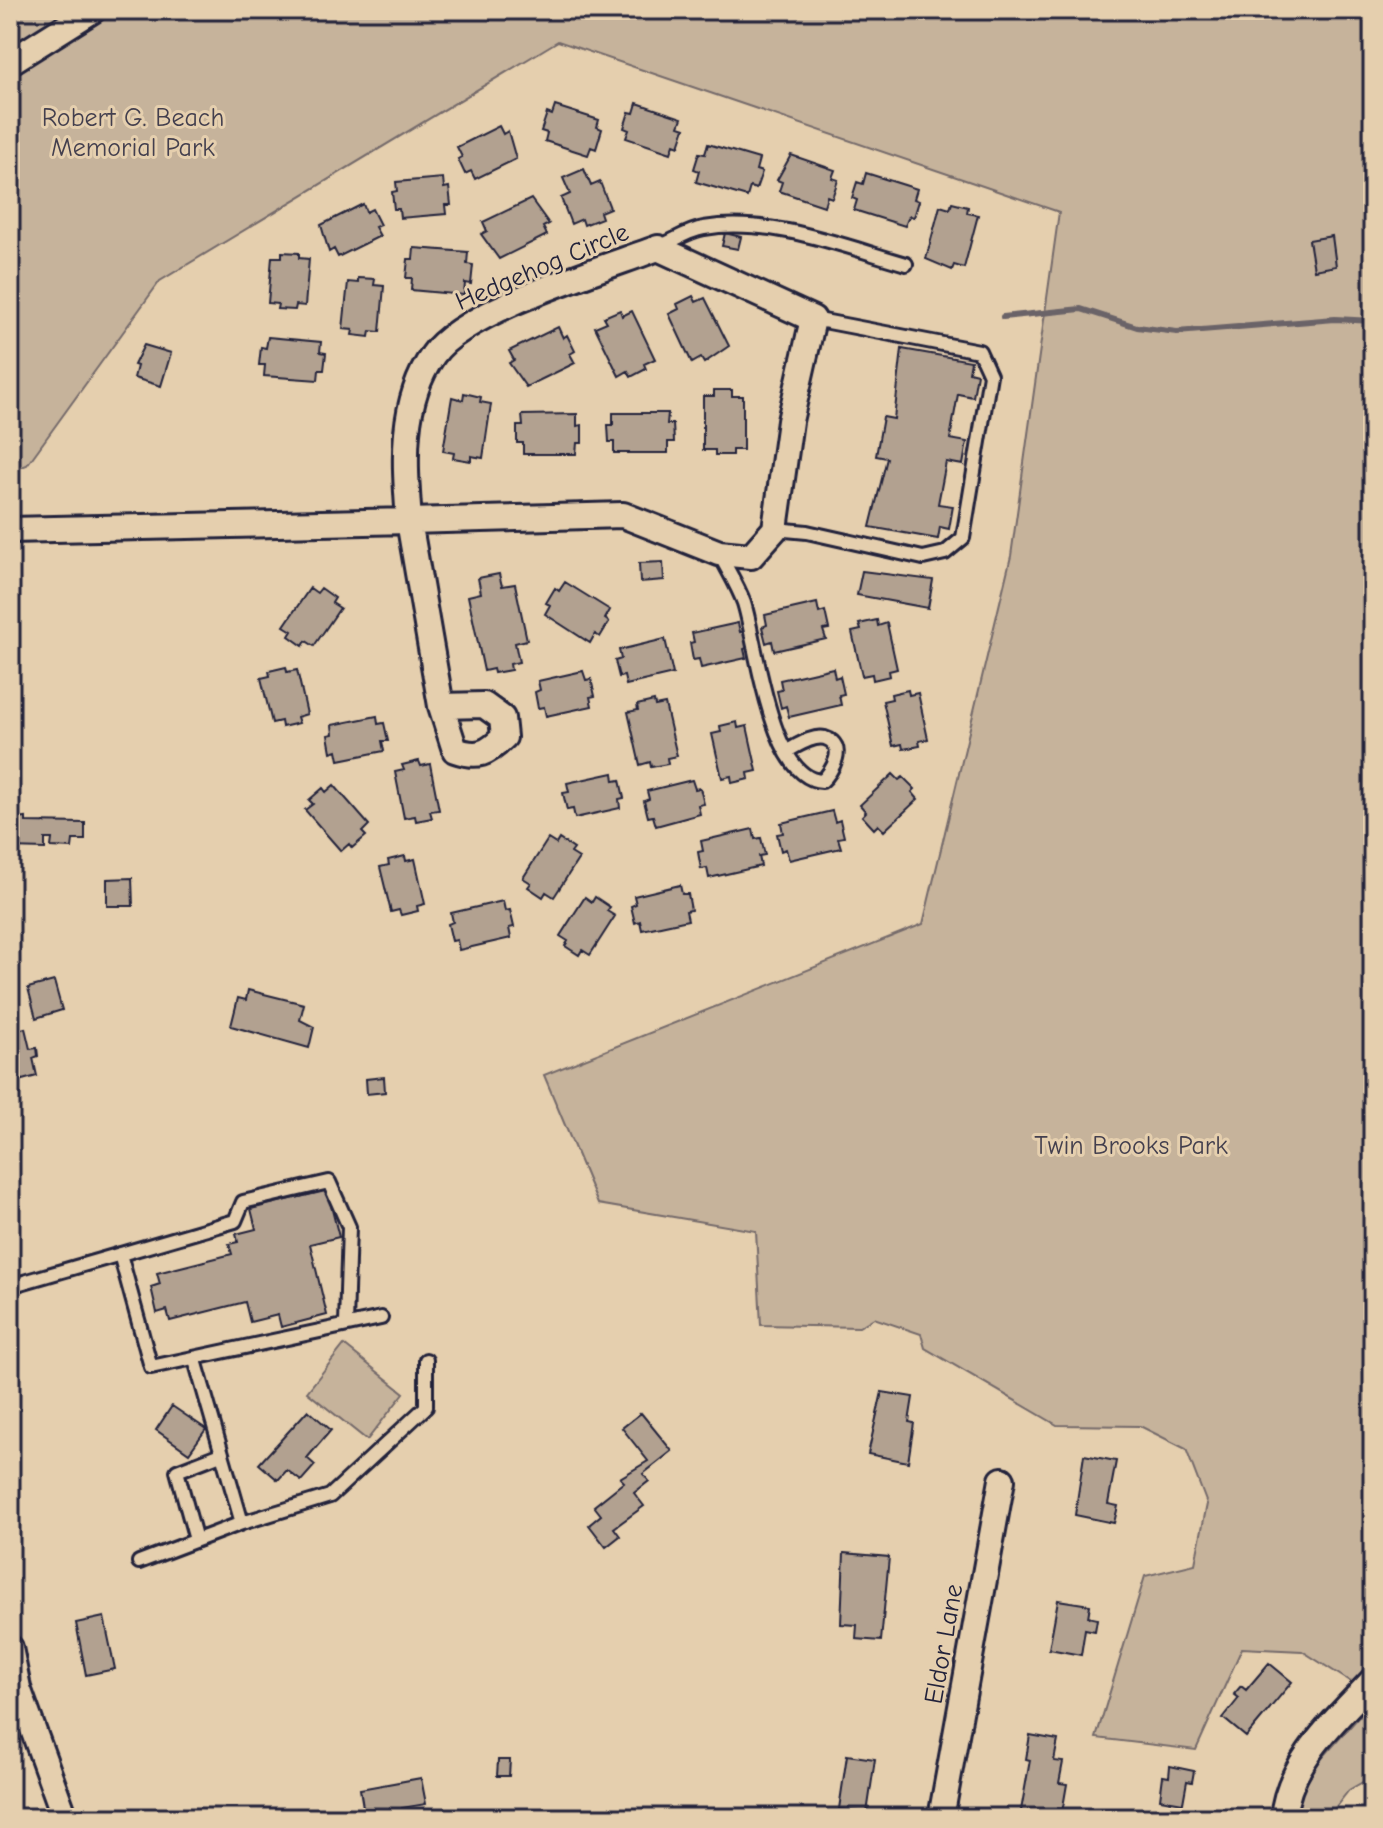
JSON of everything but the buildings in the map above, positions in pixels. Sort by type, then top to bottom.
[{"type":"street","points":[[10,62],[93,10]]},
{"type":"street","name":"Hedgehog Circle","points":[[441,706],[409,521],[404,451],[412,400],[433,354],[462,329],[529,297],[658,248],[813,319]]},
{"type":"street","points":[[10,530],[623,515],[719,553],[751,556],[775,529],[790,421],[813,319]]},
{"type":"street","name":"Eldor Lane","points":[[941,1818],[1002,1480]]},
{"type":"street","points":[[10,1648],[18,1688],[65,1818]]},
{"type":"street","points":[[1283,1818],[1284,1801],[1308,1751],[1373,1680]]},
{"type":"lane","points":[[658,248],[701,228],[743,225],[820,239],[906,264]]},
{"type":"lane","points":[[775,529],[807,532],[923,558],[945,553],[963,538],[990,375],[979,351],[813,319]]},
{"type":"lane","points":[[719,553],[744,602],[768,710],[787,751]]},
{"type":"lane","points":[[10,1286],[235,1221],[243,1202],[329,1182],[349,1227],[346,1324]]},
{"type":"lane","points":[[120,1254],[151,1367],[381,1318]]},
{"type":"lane","points":[[195,1360],[242,1523]]},
{"type":"lane","points":[[139,1562],[242,1523],[330,1496],[426,1407],[426,1360]]},
{"type":"lane","points":[[196,1540],[177,1471],[221,1454]]},
{"type":"green space","name":"Twin Brooks Park","points":[[10,10],[1373,10],[1373,1696],[1302,1651],[1242,1648],[1196,1750],[1096,1738],[1145,1576],[1195,1564],[1207,1504],[1186,1449],[1140,1426],[1057,1425],[925,1348],[921,1334],[874,1318],[859,1327],[761,1325],[756,1231],[598,1204],[544,1075],[923,924],[1011,556],[1059,212],[558,41],[160,281],[27,465],[10,471]]},
{"type":"green space","points":[[344,1345],[404,1393],[367,1440],[307,1392]]},
{"type":"green space","points":[[1373,1701],[1373,1776],[1349,1790],[1327,1818],[1269,1818]]},
{"type":"waterway","points":[[1003,317],[1081,309],[1137,327],[1177,332],[1335,319],[1373,321]]},
{"type":"waterway","points":[[10,1809],[15,1818]]},
{"type":"park label","name":"Robert G. Beach Memorial Park","points":[[133,133]]}]
